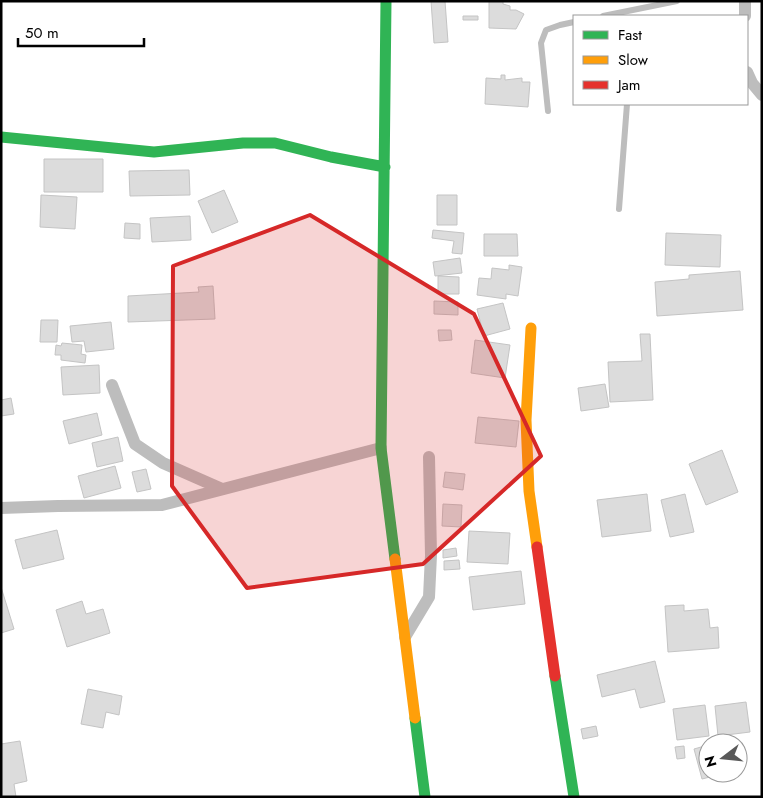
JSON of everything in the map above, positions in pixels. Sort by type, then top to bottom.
[{"type":"street","points":[[386,1],[381,448],[424,797]]},
{"type":"street","points":[[745,1],[745,15]]},
{"type":"street","points":[[748,74],[752,84],[762,96]]},
{"type":"street","points":[[1,137],[154,152],[243,143],[275,143],[385,168]]},
{"type":"street","points":[[531,328],[526,420],[529,491],[550,646],[574,797]]},
{"type":"street","points":[[112,385],[135,444],[163,463],[222,490]]},
{"type":"street","points":[[1,508],[162,505],[381,448]]},
{"type":"street","points":[[405,637],[430,597],[429,457]]},
{"type":"lane","points":[[613,15],[634,13],[677,1]]},
{"type":"lane","points":[[548,111],[541,43],[546,30],[573,22]]},
{"type":"lane","points":[[619,209],[627,105]]},
{"type":"highlighted area","points":[[310,215],[474,314],[541,456],[423,564],[247,588],[172,486],[173,266]]},
{"type":"building","points":[[431,1],[445,1],[448,42],[434,43]]},
{"type":"building","points":[[489,1],[503,1],[503,4],[510,6],[510,10],[516,10],[524,14],[516,29],[489,28]]},
{"type":"building","points":[[463,16],[478,16],[478,20],[463,20]]},
{"type":"building","points":[[501,75],[505,75],[505,80],[522,78],[522,82],[530,82],[528,107],[485,104],[486,78],[501,79]]},
{"type":"building","points":[[44,159],[103,159],[103,192],[44,192]]},
{"type":"building","points":[[189,170],[190,195],[130,196],[129,171]]},
{"type":"building","points":[[224,190],[238,222],[212,233],[198,201]]},
{"type":"building","points":[[41,195],[77,197],[75,229],[40,227]]},
{"type":"building","points":[[437,195],[457,195],[457,225],[437,225]]},
{"type":"building","points":[[190,216],[191,240],[152,242],[150,218]]},
{"type":"building","points":[[125,223],[140,224],[140,239],[124,238]]},
{"type":"building","points":[[433,230],[464,233],[462,254],[452,253],[454,241],[432,238]]},
{"type":"building","points":[[666,233],[721,235],[720,267],[665,265]]},
{"type":"building","points":[[484,234],[517,234],[518,256],[484,256]]},
{"type":"building","points":[[460,258],[462,273],[435,276],[433,262]]},
{"type":"building","points":[[509,265],[522,267],[518,296],[506,294],[506,299],[477,295],[479,278],[491,279],[492,268],[509,270]]},
{"type":"building","points":[[740,271],[743,310],[657,316],[655,282],[689,279],[689,275]]},
{"type":"building","points":[[438,276],[459,277],[459,294],[438,294]]},
{"type":"building","points":[[213,286],[215,319],[128,322],[128,296],[199,292],[198,287]]},
{"type":"building","points":[[434,301],[458,302],[458,315],[434,314]]},
{"type":"building","points":[[503,303],[510,329],[484,336],[477,309]]},
{"type":"building","points":[[41,320],[58,320],[57,342],[40,342]]},
{"type":"building","points":[[111,322],[114,349],[86,352],[84,341],[72,342],[70,326]]},
{"type":"building","points":[[438,330],[451,330],[452,340],[439,341]]},
{"type":"building","points":[[640,334],[650,334],[653,400],[610,402],[608,362],[642,361]]},
{"type":"building","points":[[475,340],[510,345],[505,378],[471,373]]},
{"type":"building","points":[[62,343],[82,345],[81,354],[86,355],[85,363],[61,360],[61,355],[55,355],[56,345],[61,346]]},
{"type":"building","points":[[99,365],[100,393],[63,395],[61,367]]},
{"type":"building","points":[[605,384],[609,407],[581,411],[578,388]]},
{"type":"building","points":[[11,398],[14,414],[1,416],[1,400]]},
{"type":"building","points":[[97,413],[102,435],[69,444],[63,421]]},
{"type":"building","points":[[478,417],[519,421],[516,447],[475,443]]},
{"type":"building","points":[[118,437],[123,461],[97,467],[92,443]]},
{"type":"building","points":[[722,450],[738,492],[706,505],[689,464]]},
{"type":"building","points":[[115,466],[121,488],[84,498],[78,476]]},
{"type":"building","points":[[146,469],[151,489],[137,492],[132,472]]},
{"type":"building","points":[[445,472],[465,474],[463,490],[443,487]]},
{"type":"building","points":[[647,494],[651,531],[602,537],[597,500]]},
{"type":"building","points":[[685,494],[694,532],[670,537],[661,500]]},
{"type":"building","points":[[443,504],[462,505],[461,527],[442,526]]},
{"type":"building","points":[[57,530],[64,559],[23,569],[15,540]]},
{"type":"building","points":[[469,531],[510,533],[508,564],[467,562]]},
{"type":"building","points":[[456,548],[457,556],[443,558],[443,550]]},
{"type":"building","points":[[459,560],[460,569],[444,570],[444,561]]},
{"type":"building","points":[[521,571],[525,604],[473,610],[469,577]]},
{"type":"building","points":[[1,587],[14,629],[1,633]]},
{"type":"building","points":[[82,601],[86,614],[103,609],[110,633],[67,647],[56,610]]},
{"type":"building","points":[[684,605],[684,611],[708,609],[710,628],[718,627],[719,648],[668,652],[665,606]]},
{"type":"building","points":[[655,661],[665,702],[640,708],[635,689],[602,697],[597,675]]},
{"type":"building","points":[[88,689],[122,696],[119,715],[106,712],[103,728],[81,724]]},
{"type":"building","points":[[746,702],[750,732],[718,733],[715,706]]},
{"type":"building","points":[[705,705],[709,733],[698,733],[698,737],[677,740],[673,709]]},
{"type":"building","points":[[596,726],[598,736],[583,739],[581,729]]},
{"type":"building","points":[[20,741],[27,781],[14,784],[16,797],[1,797],[1,744]]},
{"type":"building","points":[[684,746],[685,758],[677,759],[675,747]]},
{"type":"building","points":[[698,748],[698,764],[694,749]]},
{"type":"traffic: fast","points":[[386,1],[381,448],[395,559]]},
{"type":"traffic: fast","points":[[1,137],[154,152],[243,143],[275,143],[331,157],[385,167]]},
{"type":"traffic: fast","points":[[555,676],[574,797]]},
{"type":"traffic: fast","points":[[415,718],[425,797]]},
{"type":"traffic: slow","points":[[531,328],[526,420],[529,491],[537,547]]},
{"type":"traffic: slow","points":[[395,559],[415,718]]},
{"type":"traffic: jam","points":[[537,547],[555,676]]}]
